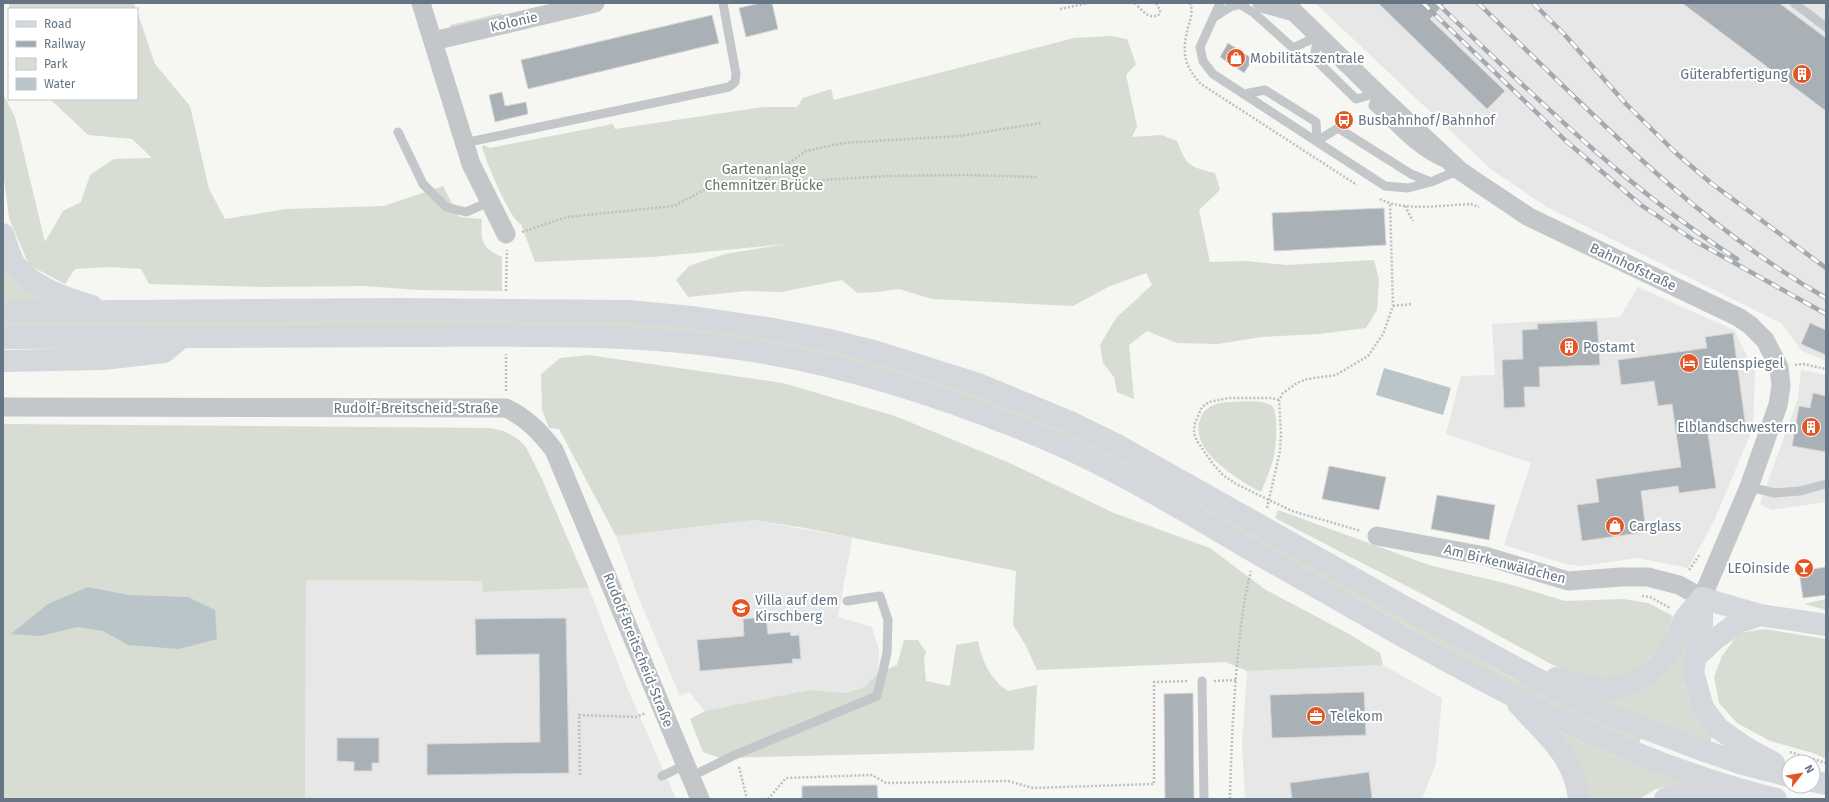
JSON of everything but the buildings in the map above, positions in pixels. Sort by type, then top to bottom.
[{"type":"main road","points":[[3,234],[16,265],[40,286],[76,301],[111,312]]},
{"type":"main road","points":[[3,312],[402,309],[627,311],[691,317],[773,329],[848,344],[885,354],[978,384],[1070,422],[1119,446],[1561,692],[1644,729],[1743,764],[1781,774]]},
{"type":"main road","points":[[3,338],[530,335],[624,338],[726,347],[806,362],[901,386],[1028,431],[1118,475],[1211,526],[1411,642],[1510,696],[1609,743],[1710,780],[1768,797]]},
{"type":"main road","points":[[3,361],[103,360],[164,352],[182,337]]},
{"type":"main road","points":[[1518,668],[1588,687],[1620,688],[1636,683],[1655,668],[1670,651],[1686,617],[1702,598]]},
{"type":"main road","points":[[1702,598],[1760,615],[1826,625]]},
{"type":"main road","points":[[1702,598],[1702,624],[1694,658],[1693,672],[1703,708],[1719,729],[1748,749],[1781,759]]},
{"type":"main road","points":[[1694,658],[1739,622],[1760,615]]},
{"type":"main road","points":[[1510,696],[1562,753],[1569,763],[1574,776],[1579,799]]},
{"type":"main road","points":[[1665,799],[1676,794],[1693,790],[1768,797]]},
{"type":"street","points":[[421,3],[471,164],[506,234]]},
{"type":"street","name":"Kolonie","points":[[433,41],[595,3]]},
{"type":"street","name":"Bahnhofstraße","points":[[1261,7],[1289,7],[1377,94],[1460,170],[1529,217],[1738,317],[1750,325],[1765,340],[1779,367],[1781,386],[1778,405],[1749,487],[1702,598]]},
{"type":"street","name":"Rudolf-Breitscheid-Straße","points":[[3,407],[506,408],[532,424],[554,450],[700,799]]},
{"type":"street","name":"Am Birkenwäldchen","points":[[1377,536],[1485,556],[1568,581],[1621,577],[1648,577],[1679,585],[1702,598]]},
{"type":"lane","points":[[464,143],[729,87],[736,82],[736,74],[723,3]]},
{"type":"lane","points":[[1220,3],[1200,47],[1203,61],[1213,74],[1385,186],[1408,188],[1431,182],[1460,170]]},
{"type":"lane","points":[[1794,3],[1826,27]]},
{"type":"lane","points":[[1212,18],[1230,7],[1244,4],[1250,9],[1261,7],[1293,48],[1318,36]]},
{"type":"lane","points":[[1244,94],[1265,90],[1310,118],[1316,122],[1317,141]]},
{"type":"lane","points":[[1317,141],[1338,128],[1411,174],[1431,182]]},
{"type":"lane","points":[[398,132],[423,184],[446,207],[466,212],[490,202]]},
{"type":"lane","points":[[1749,487],[1775,493],[1800,490],[1826,484]]},
{"type":"lane","points":[[662,776],[688,771],[737,754],[877,696],[887,653],[888,620],[880,596],[847,601]]},
{"type":"lane","points":[[1202,681],[1204,799]]},
{"type":"path","points":[[1060,9],[1089,3]]},
{"type":"path","points":[[1134,3],[1150,17],[1155,17],[1160,14],[1160,10],[1156,3]]},
{"type":"path","points":[[759,184],[806,151],[843,143],[959,136],[1041,123]]},
{"type":"path","points":[[506,234],[527,232],[567,217],[674,206],[704,190],[759,184],[888,176],[967,174],[1038,177]]},
{"type":"path","points":[[1276,468],[1282,432],[1279,400],[1283,393],[1297,382],[1306,379],[1336,375],[1368,356],[1383,334],[1393,306],[1390,204],[1405,206],[1471,204],[1485,208]]},
{"type":"path","points":[[1405,206],[1413,221]]},
{"type":"path","points":[[1393,306],[1411,304]]},
{"type":"path","points":[[1779,367],[1803,364],[1826,369]]},
{"type":"path","points":[[1279,400],[1271,398],[1220,399],[1208,402],[1202,407],[1195,423],[1194,433],[1205,455],[1224,476],[1238,485],[1292,511],[1377,536]]},
{"type":"path","points":[[1668,607],[1679,585],[1703,549]]},
{"type":"path","points":[[1230,799],[1236,680],[1243,600]]},
{"type":"path","points":[[1220,680],[1236,680]]},
{"type":"path","points":[[768,799],[786,778],[872,774],[886,783],[1008,781],[1033,788],[1154,784],[1154,682],[1202,681]]},
{"type":"path","points":[[580,775],[579,715],[636,717],[662,708]]},
{"type":"path","points":[[737,754],[740,776],[747,799]]},
{"type":"shaded area","points":[[1315,3],[1826,3],[1826,361],[1802,351],[1781,323],[1547,207],[1492,170]]},
{"type":"shaded area","points":[[1638,287],[1734,330],[1755,372],[1753,428],[1714,521],[1688,568],[1637,558],[1581,566],[1566,564],[1504,545],[1531,463],[1446,434],[1461,376],[1495,375],[1492,324],[1620,317]]},
{"type":"shaded area","points":[[1801,370],[1826,375],[1826,502],[1772,510],[1760,504],[1798,398]]},
{"type":"shaded area","name":"Villa auf dem Kirschberg","points":[[754,520],[852,538],[838,617],[872,627],[879,651],[878,673],[864,687],[846,693],[809,690],[705,711],[689,692],[680,696],[639,599],[616,536]]},
{"type":"shaded area","points":[[306,580],[482,581],[483,592],[589,588],[628,690],[676,799],[305,799]]},
{"type":"shaded area","points":[[1383,665],[1442,698],[1436,763],[1422,799],[1245,799],[1242,743],[1247,671]]},
{"type":"green space","points":[[9,3],[134,3],[136,8],[9,8]]},
{"type":"green space","points":[[501,13],[502,19],[451,31],[450,25]]},
{"type":"green space","points":[[138,14],[155,64],[190,106],[209,189],[225,219],[286,209],[384,206],[443,186],[459,217],[482,219],[483,242],[489,250],[502,257],[502,291],[419,290],[364,286],[264,287],[149,284],[141,269],[110,267],[75,269],[65,284],[29,265],[9,218],[3,171],[3,94],[15,117],[45,242],[63,211],[81,202],[90,175],[114,159],[152,158],[132,139],[88,135],[51,100],[138,100]]},
{"type":"green space","name":"Gartenanlage Chemnitzer Brücke","points":[[1111,36],[1127,39],[1136,64],[1126,75],[1137,126],[1132,137],[1161,135],[1177,141],[1183,155],[1190,164],[1199,169],[1215,173],[1220,190],[1199,210],[1210,262],[1245,261],[1287,265],[1374,260],[1379,280],[1377,310],[1366,328],[1319,334],[1261,337],[1218,344],[1177,343],[1147,331],[1129,345],[1134,399],[1117,392],[1114,377],[1103,363],[1100,345],[1116,318],[1152,285],[1146,273],[1110,286],[1073,306],[932,299],[899,289],[857,293],[842,280],[781,292],[746,291],[688,297],[676,280],[689,266],[725,254],[787,244],[652,257],[535,262],[521,224],[516,220],[505,202],[482,147],[484,145],[490,148],[613,124],[615,129],[763,107],[797,107],[803,98],[831,89],[834,100],[1074,38]]},
{"type":"green space","points":[[3,259],[56,302],[3,303]]},
{"type":"green space","points":[[516,315],[665,324],[805,344],[900,369],[987,397],[1078,436],[1127,461],[1506,675],[1555,700],[1641,738],[1638,746],[1501,679],[1124,467],[754,343],[3,330],[3,322]]},
{"type":"green space","points":[[588,355],[783,383],[895,416],[1012,464],[1114,513],[1210,548],[1266,590],[1349,634],[1380,653],[1383,665],[1247,671],[1226,662],[1037,670],[1026,646],[1013,625],[1016,571],[805,528],[754,520],[616,536],[559,429],[549,428],[542,410],[541,374],[560,358]]},
{"type":"green space","points":[[1253,401],[1269,404],[1272,406],[1276,416],[1276,441],[1274,455],[1261,492],[1240,480],[1207,452],[1201,441],[1198,429],[1201,417],[1210,407],[1223,403]]},
{"type":"green space","points":[[3,424],[490,428],[504,431],[518,439],[526,447],[541,477],[589,588],[483,592],[482,581],[306,580],[305,799],[3,799]]},
{"type":"green space","points":[[1278,510],[1429,565],[1512,585],[1565,601],[1623,599],[1648,603],[1673,616],[1660,648],[1636,670],[1612,679],[1584,677],[1551,664],[1426,596],[1275,518]]},
{"type":"green space","points":[[1826,599],[1826,610],[1804,604]]},
{"type":"green space","points":[[1691,625],[1684,672],[1685,686],[1690,701],[1711,731],[1711,743],[1657,724],[1597,698],[1612,697]]},
{"type":"green space","points":[[1764,629],[1826,639],[1826,759],[1821,757],[1821,754],[1815,754],[1770,741],[1737,723],[1719,703],[1714,677],[1722,656],[1739,633]]},
{"type":"green space","points":[[904,640],[918,640],[926,652],[924,659],[926,681],[950,686],[956,645],[978,641],[982,656],[988,669],[996,681],[1008,691],[1037,685],[1034,750],[720,758],[703,752],[690,719],[705,711],[809,690],[846,693],[864,687],[878,673],[897,665]]},
{"type":"green space","points":[[1552,728],[1618,758],[1687,782],[1656,789],[1639,799],[1589,799]]},
{"type":"water","points":[[1384,368],[1451,388],[1443,415],[1376,395]]},
{"type":"water","points":[[88,587],[128,595],[188,597],[215,610],[217,639],[179,649],[128,645],[103,631],[78,627],[40,636],[11,634],[48,604]]},
{"type":"railway","points":[[1423,3],[1566,141],[1641,205],[1695,241],[1826,314]]},
{"type":"railway","points":[[1437,3],[1544,105],[1618,171],[1696,231],[1737,259]]},
{"type":"railway","points":[[1478,3],[1601,122],[1686,199],[1731,235],[1777,268],[1826,298]]},
{"type":"railway","points":[[1533,3],[1564,34],[1626,104],[1677,154],[1711,183],[1826,268]]},
{"type":"place","name":"Mobilitätszentrale","points":[[1236,58]]},
{"type":"place","name":"Güterabfertigung","points":[[1802,74]]},
{"type":"place","name":"Busbahnhof/Bahnhof","points":[[1344,120]]},
{"type":"place","name":"Postamt","points":[[1569,347]]},
{"type":"place","name":"Eulenspiegel","points":[[1689,363]]},
{"type":"place","name":"Elblandschwestern","points":[[1811,427]]},
{"type":"place","name":"Carglass","points":[[1615,526]]},
{"type":"place","name":"LEOinside","points":[[1804,568]]},
{"type":"place","name":"Villa auf dem Kirschberg","points":[[741,608]]},
{"type":"place","name":"Telekom","points":[[1316,716]]}]
